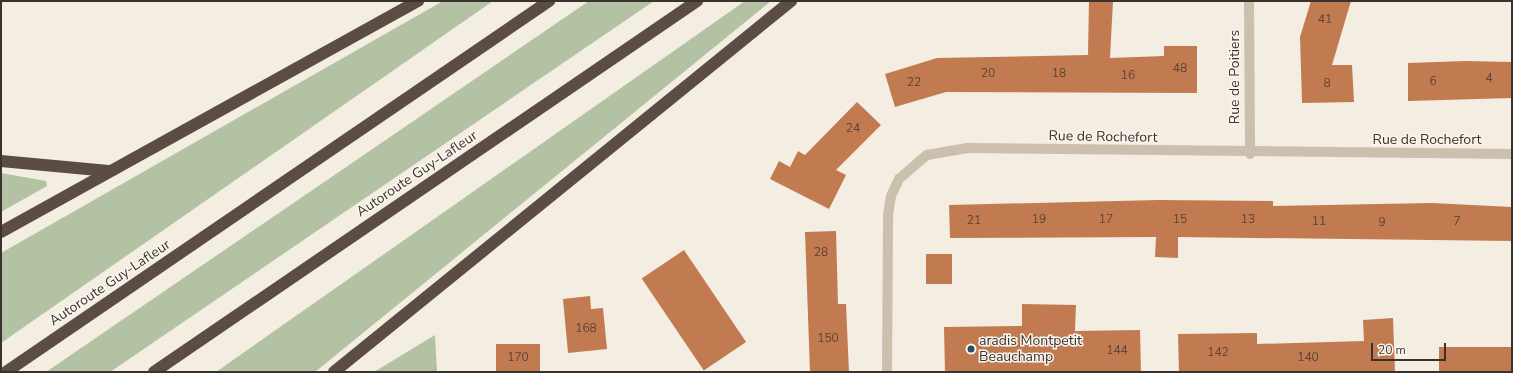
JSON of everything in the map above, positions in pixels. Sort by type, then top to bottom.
[{"type":"highway","points":[[1,232],[418,1]]},
{"type":"highway","name":"Autoroute Guy-Lafleur","points":[[6,372],[549,1]]},
{"type":"highway","name":"Autoroute Guy-Lafleur","points":[[154,372],[698,1]]},
{"type":"highway","points":[[334,372],[791,1]]},
{"type":"highway","points":[[1,161],[109,171]]},
{"type":"street","name":"Rue de Poitiers","points":[[1249,1],[1250,154]]},
{"type":"street","name":"Rue de Rochefort","points":[[887,372],[888,215],[891,196],[899,179],[927,155],[967,148],[1250,154],[1512,154]]},
{"type":"green space","points":[[443,1],[493,1],[1,343],[1,253]]},
{"type":"green space","points":[[589,1],[654,1],[110,372],[46,372]]},
{"type":"green space","points":[[745,1],[771,1],[315,372],[216,372]]},
{"type":"green space","points":[[1,173],[46,181],[47,186],[1,212]]},
{"type":"green space","points":[[435,335],[437,372],[374,372]]},
{"type":"building","points":[[1089,1],[1113,1],[1110,58],[1164,56],[1164,46],[1197,46],[1197,93],[946,92],[895,107],[885,74],[937,58],[1088,55]]},
{"type":"building","points":[[1311,1],[1351,1],[1332,65],[1352,65],[1354,102],[1302,103],[1300,37]]},
{"type":"building","points":[[1466,61],[1512,62],[1512,98],[1408,101],[1408,63]]},
{"type":"building","points":[[857,102],[881,125],[836,170],[846,175],[829,209],[770,179],[779,161],[790,167],[798,151],[805,155]]},
{"type":"building","points":[[1158,200],[1273,201],[1273,206],[1432,203],[1512,207],[1512,241],[1178,237],[1178,258],[1155,257],[1156,237],[950,238],[949,205]]},
{"type":"building","points":[[836,231],[838,304],[846,304],[849,372],[810,372],[805,232]]},
{"type":"building","points":[[684,250],[746,342],[704,371],[642,279]]},
{"type":"building","points":[[926,254],[952,254],[952,284],[926,284]]},
{"type":"building","points":[[590,296],[591,309],[603,308],[607,349],[568,353],[563,299]]},
{"type":"building","points":[[1022,304],[1076,305],[1075,331],[1140,330],[1141,372],[945,372],[944,327],[1022,326]]},
{"type":"building","points":[[1393,318],[1395,372],[1179,372],[1178,334],[1257,333],[1257,344],[1364,341],[1363,320]]},
{"type":"building","points":[[496,344],[540,344],[540,372],[496,372]]},
{"type":"building","points":[[1439,347],[1512,347],[1512,372],[1439,372]]},
{"type":"place","name":"aradis Montpetit Beauchamp","points":[[971,349]]}]
